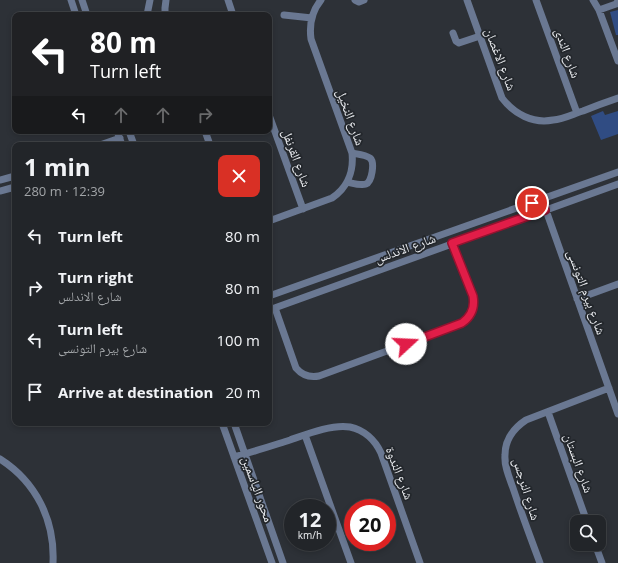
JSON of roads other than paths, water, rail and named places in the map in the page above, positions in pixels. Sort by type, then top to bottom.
[{"type":"street","points":[[71,0],[75,12]]},
{"type":"street","points":[[82,0],[86,12]]},
{"type":"street","points":[[148,12],[150,0]]},
{"type":"street","points":[[165,12],[166,0]]},
{"type":"street","points":[[228,0],[232,12]]},
{"type":"street","name":"شارع النخيل","points":[[272,220],[332,198],[341,191],[347,182],[353,165],[352,153],[312,44],[310,33],[312,18],[316,7],[321,0]]},
{"type":"street","points":[[355,0],[359,2],[364,0]]},
{"type":"street","name":"شارع الاغصان","points":[[467,0],[502,98],[514,111],[526,118],[546,121],[559,119],[618,98]]},
{"type":"street","name":"شارع الندى","points":[[536,0],[577,113]]},
{"type":"street","points":[[593,0],[599,10],[618,61]]},
{"type":"street","points":[[599,10],[616,4],[618,1]]},
{"type":"street","points":[[284,15],[312,18]]},
{"type":"street","points":[[453,33],[456,41],[459,43],[480,36]]},
{"type":"street","name":"شارع القرنفل","points":[[272,123],[303,209]]},
{"type":"street","points":[[109,142],[120,138]]},
{"type":"street","points":[[347,182],[368,183],[373,163],[367,156],[352,153]]},
{"type":"street","name":"شارع الاندلس","points":[[272,295],[618,172]]},
{"type":"street","points":[[0,180],[12,177]]},
{"type":"street","name":"شارع الاندلس","points":[[272,309],[618,184]]},
{"type":"street","points":[[0,191],[12,188]]},
{"type":"street","name":"شارع بيرم التونسى","points":[[542,199],[618,414]]},
{"type":"street","points":[[272,309],[296,368],[307,376],[319,376],[462,323],[466,320],[472,314],[474,301],[452,243]]},
{"type":"street","points":[[577,299],[618,284]]},
{"type":"street","name":"شارع النرجس","points":[[540,563],[507,471],[505,454],[510,437],[526,420],[609,388]]},
{"type":"street","name":"شارع البستان","points":[[548,412],[585,515]]},
{"type":"street","name":"محور الياسمين","points":[[223,426],[272,563]]},
{"type":"street","name":"محور الياسمين","points":[[235,426],[283,563]]},
{"type":"street","name":"شارع الندوة","points":[[234,458],[333,427],[344,426],[360,430],[373,440],[381,453],[420,563]]},
{"type":"street","points":[[305,435],[350,563]]},
{"type":"street","points":[[0,459],[9,464],[24,478],[36,494],[45,512],[51,530],[54,550],[53,563]]},
{"type":"street","points":[[598,551],[602,563]]}]
